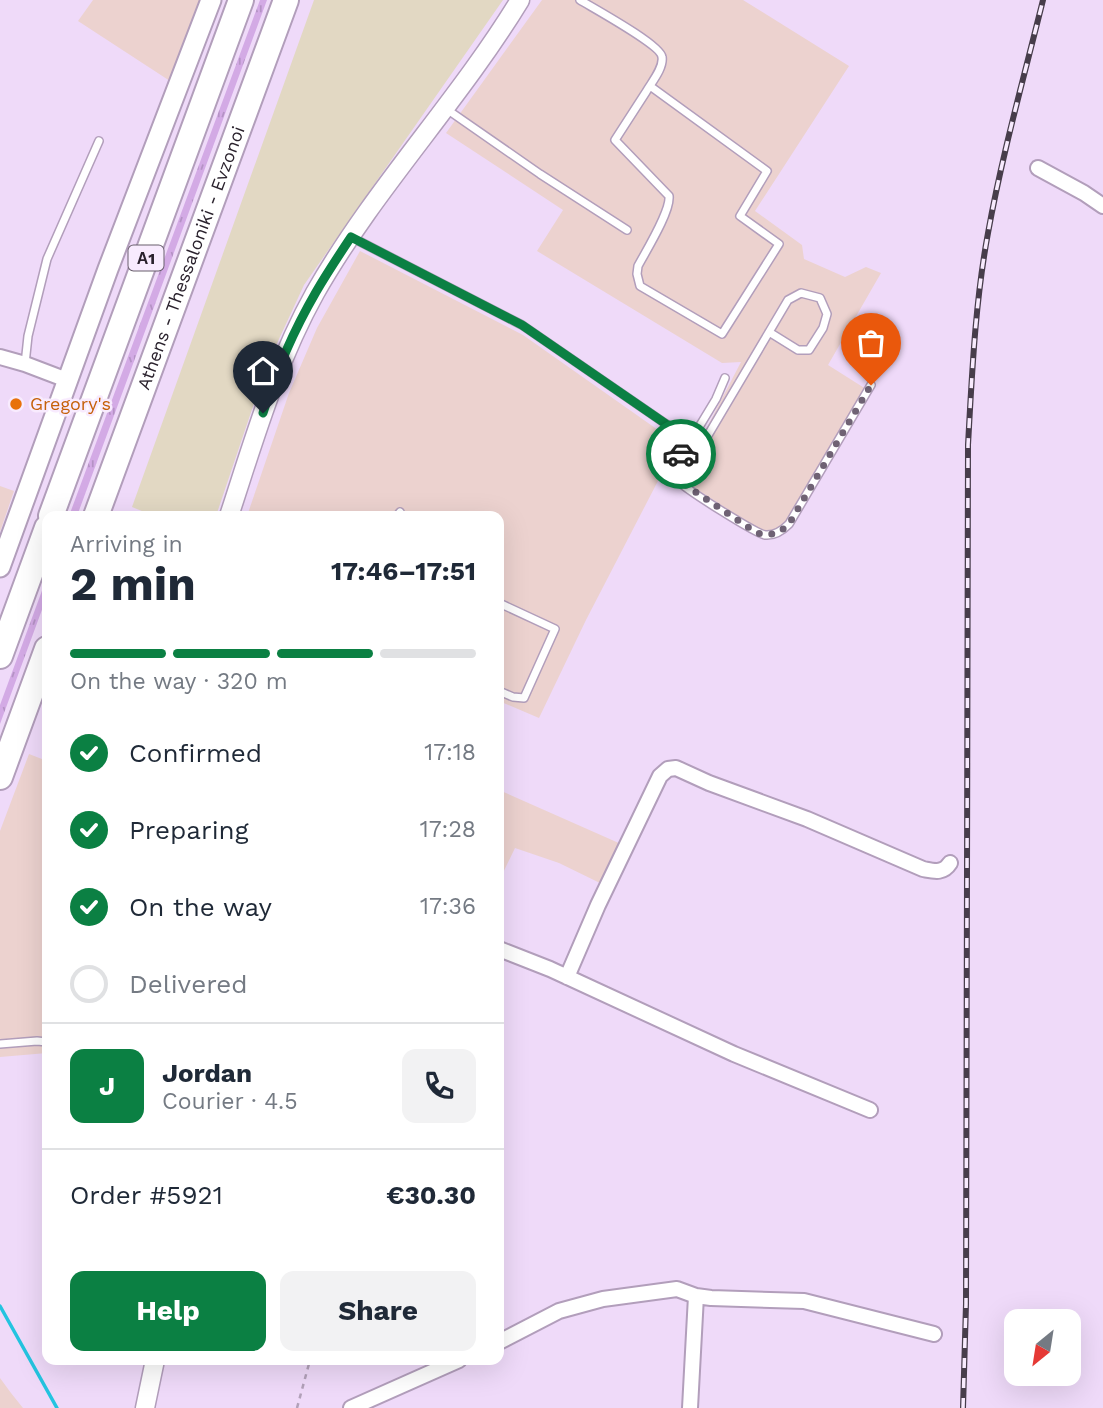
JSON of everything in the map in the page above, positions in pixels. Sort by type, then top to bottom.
[{"type":"highway","name":"Α1","points":[[53,511],[241,0]]},
{"type":"highway","name":"Athens - Thessaloniki - Evzonoi","points":[[98,511],[286,0]]},
{"type":"highway","points":[[0,656],[42,542]]},
{"type":"highway","points":[[0,777],[42,663]]},
{"type":"main road","points":[[0,567],[211,0]]},
{"type":"street","points":[[231,511],[271,387],[316,291],[351,237],[520,0]]},
{"type":"street","points":[[1038,168],[1103,206]]},
{"type":"street","points":[[0,357],[68,380]]},
{"type":"street","points":[[567,977],[660,776],[668,769],[676,768],[807,819],[923,869],[938,872],[950,863]]},
{"type":"street","points":[[504,951],[734,1054],[870,1110]]},
{"type":"street","points":[[504,1339],[559,1311],[603,1299],[677,1289],[711,1298],[804,1301],[934,1334]]},
{"type":"street","points":[[690,1408],[696,1296]]},
{"type":"street","points":[[145,1408],[154,1365]]},
{"type":"street","points":[[351,1408],[448,1365]]},
{"type":"lane","points":[[580,0],[660,51],[662,57],[662,64],[650,86],[615,140],[669,196],[670,203],[638,267],[640,286],[722,334],[779,244],[740,216],[767,171],[650,86]]},
{"type":"lane","points":[[444,108],[627,230]]},
{"type":"lane","points":[[25,364],[28,335],[47,259],[99,141]]},
{"type":"lane","points":[[351,237],[522,325],[666,424],[704,442],[769,332],[788,300],[801,292],[820,298],[827,314],[823,328],[809,350],[798,350],[769,332]]},
{"type":"lane","points":[[725,378],[716,399],[676,465],[674,474],[676,479],[757,533],[765,535],[779,533],[789,524],[871,385]]},
{"type":"lane","points":[[504,605],[555,629],[524,698],[504,693]]},
{"type":"lane","points":[[0,1044],[42,1042]]},
{"type":"path","points":[[297,1408],[309,1365]]},
{"type":"shaded area","points":[[93,0],[201,0],[170,81],[78,21]]},
{"type":"shaded area","points":[[314,0],[503,0],[304,285],[267,365],[218,511],[142,511],[132,507]]},
{"type":"shaded area","points":[[542,0],[743,0],[849,66],[755,211],[802,245],[804,259],[845,277],[866,267],[881,273],[828,365],[866,389],[787,521],[774,532],[760,530],[687,483],[682,475],[741,362],[722,363],[537,251],[563,210],[446,133]]},
{"type":"shaded area","points":[[360,251],[523,335],[668,437],[674,450],[586,620],[539,718],[504,703],[504,511],[249,511],[289,393],[317,328]]},
{"type":"shaded area","points":[[0,486],[14,491],[0,532]]},
{"type":"shaded area","points":[[29,754],[42,759],[42,1053],[0,1057],[0,831]]},
{"type":"shaded area","points":[[504,792],[621,844],[602,884],[559,863],[515,848],[504,871]]},
{"type":"shaded area","points":[[0,1378],[11,1393],[23,1408],[0,1408]]},
{"type":"green space","points":[[260,0],[267,0],[79,511],[71,511]]},
{"type":"green space","points":[[42,591],[42,610],[0,724],[0,705]]},
{"type":"waterway","points":[[0,1306],[57,1408]]},
{"type":"railway","points":[[963,1408],[966,1304],[968,445],[971,392],[977,312],[988,233],[1043,0]]},
{"type":"way so far","points":[[681,454],[674,474],[676,479],[757,533],[779,533],[789,524],[871,385]]},
{"type":"place","name":"Gregory's","points":[[16,404]]},
{"type":"route","points":[[263,413],[271,387],[316,291],[351,237],[522,325],[666,424],[692,436],[681,454]]}]
